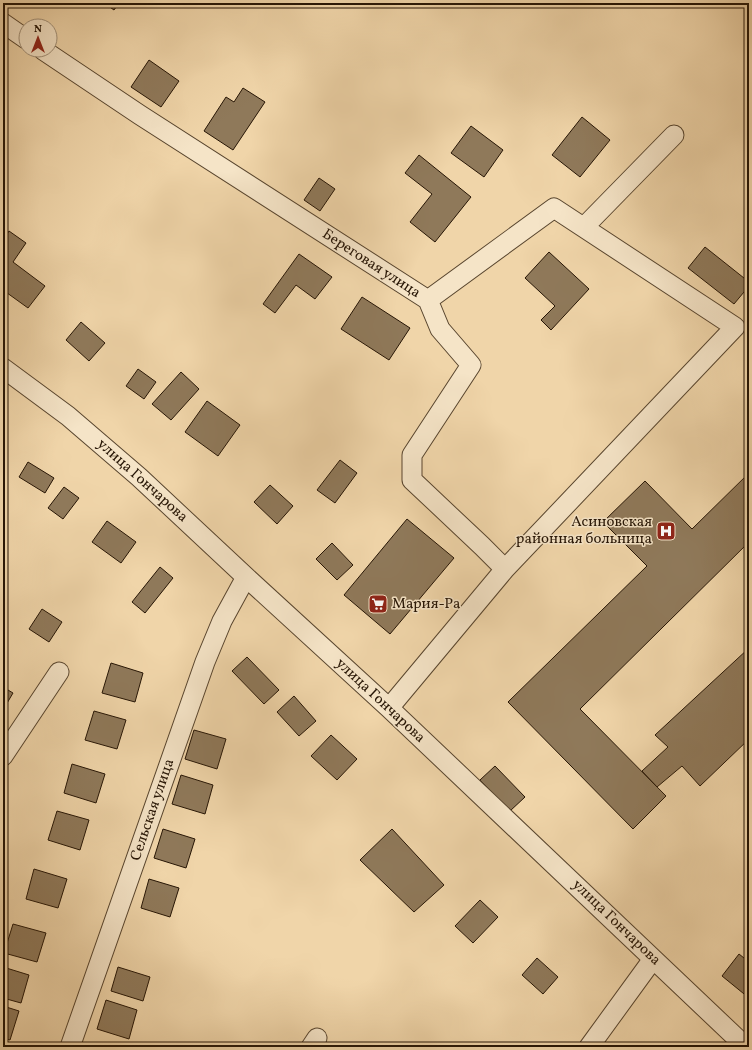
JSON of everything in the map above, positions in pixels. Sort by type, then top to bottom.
[{"type":"street","points":[[3,23],[18,33]]},
{"type":"street","name":"Береговая улица","points":[[55,58],[140,115],[428,300],[554,208],[735,327],[505,569]]},
{"type":"street","points":[[584,227],[674,136]]},
{"type":"street","points":[[389,708],[505,569],[412,480],[412,455],[471,365],[440,329],[428,300]]},
{"type":"street","name":"улица Гончарова","points":[[3,368],[68,416],[133,472],[389,708],[746,1047]]},
{"type":"street","name":"Сельская улица","points":[[70,1047],[205,662],[222,621],[246,577]]},
{"type":"street","points":[[3,756],[59,672]]},
{"type":"street","points":[[589,1047],[654,960]]},
{"type":"building","points":[[104,3],[119,3],[114,10]]},
{"type":"building","points":[[149,60],[179,81],[161,107],[131,87]]},
{"type":"building","points":[[243,88],[265,102],[233,150],[204,131],[226,97],[234,102]]},
{"type":"building","points":[[582,117],[610,140],[580,177],[552,155]]},
{"type":"building","points":[[471,126],[503,150],[484,177],[451,153]]},
{"type":"building","points":[[419,155],[471,197],[435,242],[410,222],[432,194],[405,173]]},
{"type":"building","points":[[319,178],[335,189],[320,211],[304,200]]},
{"type":"building","points":[[9,231],[26,243],[13,262],[45,286],[28,308],[3,290],[3,240]]},
{"type":"building","points":[[705,247],[749,282],[749,286],[734,304],[688,268]]},
{"type":"building","points":[[549,252],[589,289],[551,330],[541,320],[555,306],[525,278]]},
{"type":"building","points":[[299,254],[332,277],[315,299],[296,285],[275,313],[263,304]]},
{"type":"building","points":[[362,297],[410,328],[389,360],[341,329]]},
{"type":"building","points":[[81,322],[105,343],[89,361],[66,340]]},
{"type":"building","points":[[138,369],[156,382],[144,399],[126,386]]},
{"type":"building","points":[[181,372],[199,389],[171,420],[152,404]]},
{"type":"building","points":[[207,401],[240,425],[218,456],[185,432]]},
{"type":"building","points":[[340,460],[357,473],[335,503],[317,490]]},
{"type":"building","points":[[28,462],[54,478],[45,493],[19,477]]},
{"type":"building","points":[[749,473],[749,542],[580,709],[666,796],[633,829],[508,702],[647,566],[603,522],[645,481],[692,529]]},
{"type":"building","points":[[270,485],[293,506],[277,524],[254,502]]},
{"type":"building","points":[[64,487],[79,498],[63,519],[48,508]]},
{"type":"building","points":[[407,519],[454,558],[390,634],[344,595]]},
{"type":"building","points":[[107,521],[136,542],[121,563],[92,542]]},
{"type":"building","points":[[332,543],[353,565],[337,580],[316,559]]},
{"type":"building","points":[[160,567],[173,578],[145,613],[132,602]]},
{"type":"building","points":[[42,609],[62,622],[49,642],[29,629]]},
{"type":"building","points":[[749,648],[749,739],[700,786],[682,766],[657,787],[642,771],[668,747],[655,735]]},
{"type":"building","points":[[247,657],[279,690],[264,704],[232,671]]},
{"type":"building","points":[[111,663],[143,673],[135,702],[102,693]]},
{"type":"building","points":[[3,687],[13,693],[3,710]]},
{"type":"building","points":[[294,696],[316,721],[299,736],[277,712]]},
{"type":"building","points":[[94,711],[126,720],[117,749],[85,740]]},
{"type":"building","points":[[194,730],[226,739],[217,769],[185,759]]},
{"type":"building","points":[[331,735],[357,759],[337,780],[311,756]]},
{"type":"building","points":[[72,764],[105,774],[96,803],[64,793]]},
{"type":"building","points":[[495,766],[525,797],[510,811],[480,780]]},
{"type":"building","points":[[181,775],[213,785],[205,814],[172,804]]},
{"type":"building","points":[[57,811],[89,820],[80,850],[48,840]]},
{"type":"building","points":[[163,829],[195,839],[186,868],[154,858]]},
{"type":"building","points":[[392,829],[444,885],[414,912],[360,860]]},
{"type":"building","points":[[34,869],[67,879],[58,908],[26,899]]},
{"type":"building","points":[[149,879],[179,888],[170,917],[141,908]]},
{"type":"building","points":[[480,900],[498,917],[473,943],[455,926]]},
{"type":"building","points":[[13,924],[46,933],[37,962],[4,953]]},
{"type":"building","points":[[739,954],[749,962],[749,998],[722,976]]},
{"type":"building","points":[[537,958],[558,977],[543,994],[522,975]]},
{"type":"building","points":[[3,967],[29,975],[21,1003],[3,998]]},
{"type":"building","points":[[118,967],[150,977],[143,1001],[111,991]]},
{"type":"building","points":[[106,1000],[137,1010],[129,1039],[97,1029]]},
{"type":"building","points":[[3,1006],[19,1011],[10,1040],[3,1038]]},
{"type":"place","name":"Асиновская районная больница","points":[[666,531]]},
{"type":"place","name":"Мария-Ра","points":[[378,604]]}]
